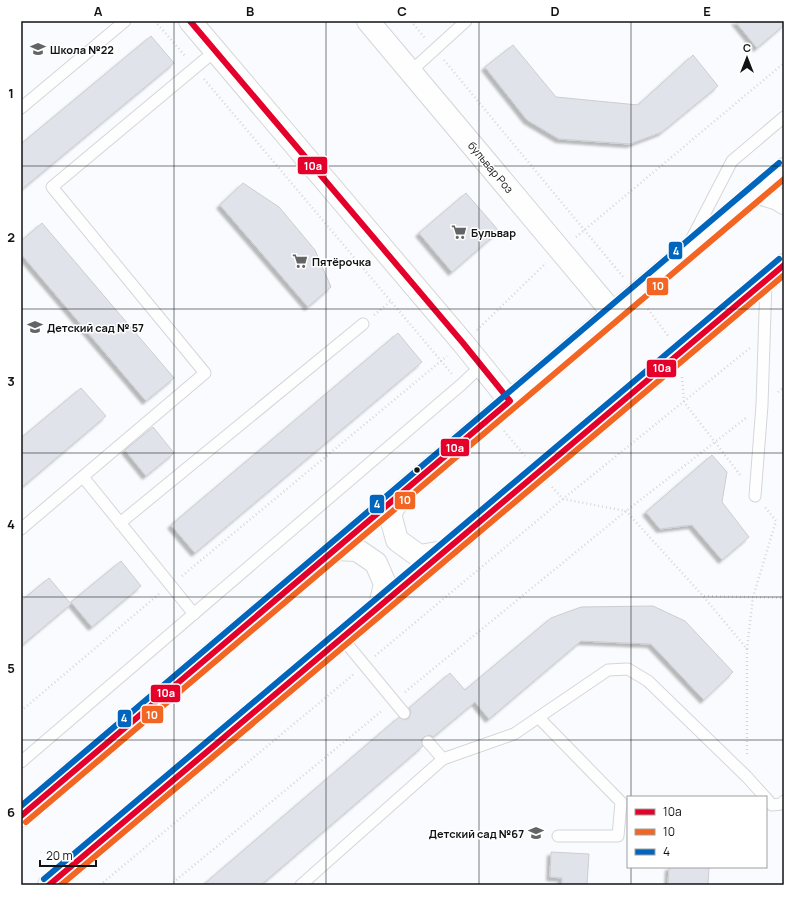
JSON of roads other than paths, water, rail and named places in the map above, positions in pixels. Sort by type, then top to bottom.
[{"type":"main road","points":[[190,21],[463,343],[510,401]]},
{"type":"main road","name":"бульвар Роз","points":[[368,21],[614,313]]},
{"type":"main road","points":[[21,816],[784,169]]},
{"type":"main road","points":[[756,192],[784,202]]},
{"type":"main road","points":[[49,885],[784,264]]},
{"type":"main road","points":[[404,491],[390,514],[397,540],[418,556],[444,552]]},
{"type":"main road","points":[[336,549],[357,550],[376,563],[384,584],[380,605]]},
{"type":"lane","points":[[21,108],[125,21]]},
{"type":"lane","points":[[410,72],[466,21]]},
{"type":"lane","points":[[21,529],[205,373],[52,187],[215,51]]},
{"type":"lane","points":[[684,253],[732,161],[784,117]]},
{"type":"lane","points":[[755,496],[762,405],[766,280]]},
{"type":"lane","points":[[120,523],[363,324]]},
{"type":"lane","points":[[21,762],[462,384],[481,366]]},
{"type":"lane","points":[[83,477],[194,614]]},
{"type":"lane","points":[[342,638],[404,713]]},
{"type":"lane","points":[[302,885],[443,759],[514,734],[608,670],[628,669],[648,682],[746,776],[763,796]]},
{"type":"lane","points":[[538,718],[621,802],[623,837],[558,836]]},
{"type":"lane","points":[[428,742],[443,759]]},
{"type":"lane","points":[[767,800],[772,805],[781,804],[784,801]]},
{"type":"place","name":"Школа №22","points":[[38,49]]},
{"type":"place","name":"Бульвар","points":[[459,232]]},
{"type":"place","name":"Пятёрочка","points":[[300,261]]},
{"type":"place","name":"Детский сад № 57","points":[[35,327]]},
{"type":"place","name":"Детский сад №67","points":[[536,833]]}]
